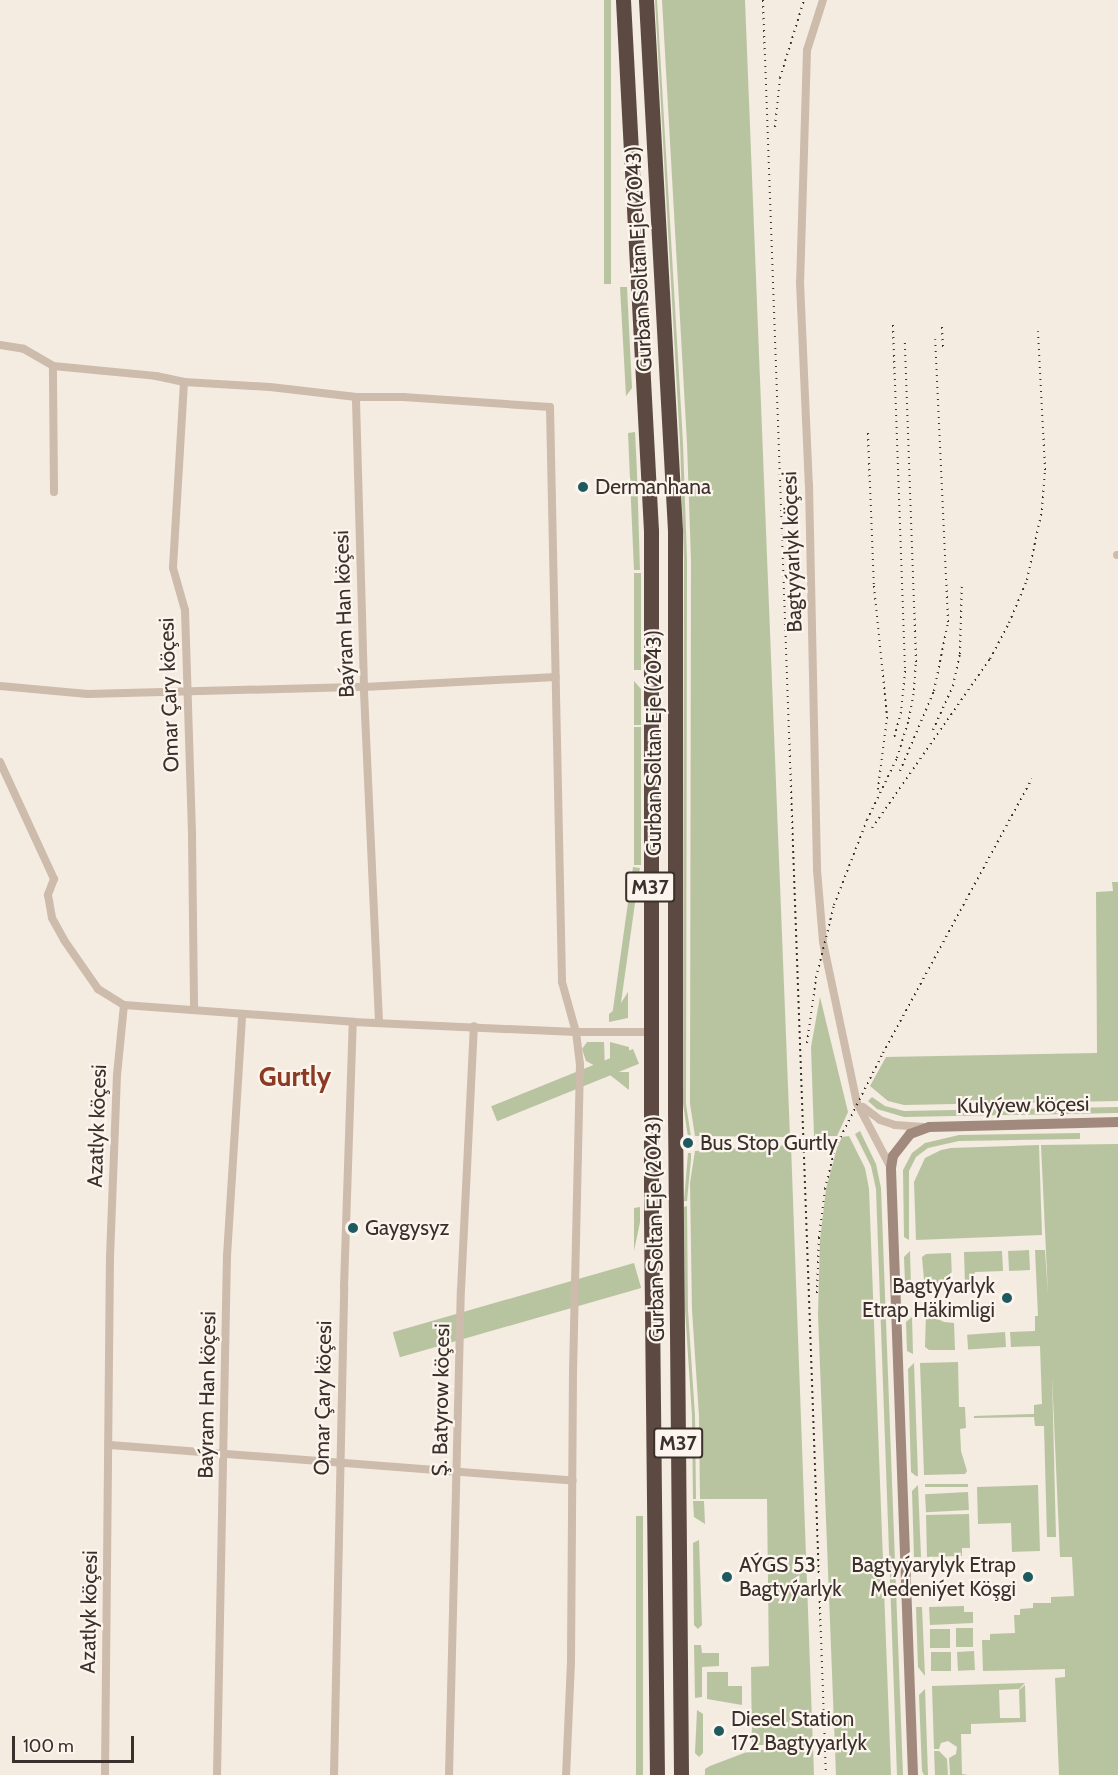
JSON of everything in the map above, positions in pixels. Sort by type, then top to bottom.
[{"type":"highway","name":"Gurban Soltan Eje (2043)","points":[[623,0],[651,531],[650,1032],[657,1775]]},
{"type":"highway","name":"Gurban Soltan Eje (2043)","points":[[646,0],[675,531],[675,1112],[680,1650],[690,1701],[688,1774]]},
{"type":"highway","points":[[632,154],[653,152]]},
{"type":"street","name":"Bagtyýarlyk köçesi","points":[[823,0],[807,50],[800,282],[818,870],[823,942],[857,1103],[886,1153],[891,1168]]},
{"type":"street","points":[[0,345],[24,350],[53,366],[156,376],[184,382],[270,387],[356,397],[403,397],[549,407],[562,982],[576,1032],[580,1064],[571,1662],[566,1775]]},
{"type":"street","points":[[53,366],[54,492]]},
{"type":"street","name":"Omar Çary köçesi","points":[[184,382],[173,568],[185,610],[192,837],[194,1009]]},
{"type":"street","name":"Baýram Han köçesi","points":[[356,397],[364,687],[379,1022]]},
{"type":"street","points":[[0,686],[88,694],[364,687],[556,677]]},
{"type":"street","points":[[0,762],[54,879],[48,895],[52,918],[69,948],[98,989],[124,1005],[353,1022],[576,1032],[650,1032]]},
{"type":"street","name":"Azatlyk köçesi","points":[[105,1775],[111,1233],[117,1063],[124,1005]]},
{"type":"street","name":"Baýram Han köçesi","points":[[217,1775],[227,1256],[243,1015]]},
{"type":"street","name":"Omar Çary köçesi","points":[[334,1775],[340,1464],[353,1022]]},
{"type":"street","name":"Ş. Batyrow köçesi","points":[[449,1775],[461,1290],[474,1026]]},
{"type":"street","points":[[857,1103],[887,1123],[929,1127]]},
{"type":"street","name":"Kulyýew köçesi","points":[[929,1127],[1118,1122]]},
{"type":"street","points":[[913,1775],[891,1168],[893,1156],[904,1140],[918,1130],[929,1127]]},
{"type":"street","points":[[110,1445],[224,1452],[340,1464],[573,1481]]},
{"type":"green space","points":[[604,0],[611,0],[611,284],[604,284]]},
{"type":"green space","points":[[655,0],[657,0],[683,443],[687,560],[686,1104],[691,1137],[688,1137],[683,1104],[684,560],[680,443]]},
{"type":"green space","points":[[662,0],[745,0],[790,1137],[695,1136],[690,1104],[691,560],[687,443]]},
{"type":"green space","points":[[620,287],[627,287],[632,388],[626,396]]},
{"type":"green space","points":[[635,432],[640,570],[634,570],[628,433]]},
{"type":"green space","points":[[634,573],[641,573],[641,670],[634,670]]},
{"type":"green space","points":[[634,681],[641,689],[641,725],[634,725]]},
{"type":"green space","points":[[634,727],[641,727],[641,865],[634,865]]},
{"type":"green space","points":[[633,867],[640,868],[619,1018],[612,1018]]},
{"type":"green space","points":[[1112,882],[1118,882],[1118,1101],[904,1105],[888,1101],[870,1086],[886,1057],[1097,1053],[1096,892],[1113,891]]},
{"type":"green space","points":[[628,992],[628,1018],[609,1022],[609,1014],[619,1006]]},
{"type":"green space","points":[[820,997],[848,1112],[837,1136],[814,1136],[811,1047]]},
{"type":"green space","points":[[587,1042],[604,1042],[605,1071],[586,1061],[582,1049]]},
{"type":"green space","points":[[610,1042],[629,1047],[629,1067],[610,1067]]},
{"type":"green space","points":[[633,1049],[639,1064],[497,1121],[491,1106]]},
{"type":"green space","points":[[610,1072],[629,1072],[629,1090],[610,1075]]},
{"type":"green space","points":[[872,1097],[885,1106],[904,1111],[1118,1107],[1118,1113],[904,1117],[877,1109],[868,1101]]},
{"type":"green space","points":[[860,1131],[876,1164],[881,1188],[903,1775],[897,1775],[876,1189],[871,1166],[855,1134]]},
{"type":"green space","points":[[1080,1133],[1080,1139],[959,1141],[928,1148],[916,1157],[909,1171],[909,1240],[904,1237],[903,1170],[912,1153],[925,1143],[959,1135]]},
{"type":"green space","points":[[849,1136],[865,1168],[869,1189],[891,1775],[836,1775],[818,1315],[820,1240],[826,1189],[837,1148],[842,1137]]},
{"type":"green space","points":[[1118,1144],[1118,1775],[1059,1775],[1055,1678],[1065,1677],[1065,1669],[983,1671],[982,1640],[990,1640],[990,1634],[1015,1633],[1014,1615],[1020,1615],[1020,1609],[1033,1608],[1033,1603],[1051,1603],[1051,1597],[1074,1596],[1072,1557],[1060,1557],[1052,1376],[1056,1537],[1047,1537],[1044,1426],[1035,1426],[1034,1417],[974,1418],[974,1416],[1034,1414],[1034,1405],[1042,1404],[1040,1346],[1011,1347],[1010,1332],[1035,1331],[1035,1316],[1038,1316],[1035,1250],[1045,1250],[1048,1295],[1041,1145]]},
{"type":"green space","points":[[791,1145],[814,1775],[705,1775],[705,1769],[710,1766],[752,1750],[766,1750],[766,1745],[752,1745],[751,1667],[769,1666],[767,1499],[700,1499],[699,1416],[692,1310],[690,1183],[695,1151]]},
{"type":"green space","points":[[1039,1145],[1042,1235],[916,1240],[914,1182],[925,1158],[951,1148]]},
{"type":"green space","points":[[688,1153],[691,1153],[691,1159],[687,1201],[684,1201]]},
{"type":"green space","points":[[687,1206],[688,1310],[695,1416],[696,1499],[693,1499],[692,1416],[685,1310],[684,1207]]},
{"type":"green space","points":[[640,1207],[640,1222],[634,1251],[634,1208]]},
{"type":"green space","points":[[1029,1250],[1030,1270],[1009,1271],[1008,1251]]},
{"type":"green space","points":[[910,1251],[911,1288],[905,1282],[904,1257]]},
{"type":"green space","points":[[1002,1251],[1003,1271],[975,1272],[974,1280],[965,1285],[964,1252]]},
{"type":"green space","points":[[951,1253],[952,1280],[925,1291],[922,1257],[926,1254]]},
{"type":"green space","points":[[634,1263],[641,1288],[400,1357],[393,1332]]},
{"type":"green space","points":[[926,1313],[944,1322],[954,1323],[955,1350],[929,1350],[925,1347]]},
{"type":"green space","points":[[912,1317],[913,1354],[907,1351],[906,1322]]},
{"type":"green space","points":[[1005,1332],[1006,1347],[968,1350],[967,1335]]},
{"type":"green space","points":[[958,1362],[959,1407],[965,1407],[966,1428],[960,1429],[961,1451],[967,1471],[965,1474],[924,1475],[920,1363]]},
{"type":"green space","points":[[914,1363],[918,1476],[911,1472],[908,1369]]},
{"type":"green space","points":[[925,1484],[968,1484],[968,1487],[925,1487]]},
{"type":"green space","points":[[918,1485],[921,1557],[914,1557],[912,1491]]},
{"type":"green space","points":[[1038,1485],[1040,1551],[1012,1552],[1011,1523],[978,1524],[977,1487]]},
{"type":"green space","points":[[968,1492],[969,1510],[926,1512],[925,1494]]},
{"type":"green space","points":[[693,1501],[704,1501],[705,1524],[694,1517]]},
{"type":"green space","points":[[969,1514],[970,1548],[962,1548],[962,1556],[927,1557],[926,1515]]},
{"type":"green space","points":[[636,1516],[643,1516],[643,1775],[636,1775]]},
{"type":"green space","points":[[699,1540],[702,1625],[698,1629],[694,1625],[693,1543]]},
{"type":"green space","points":[[964,1606],[964,1612],[973,1612],[973,1623],[930,1625],[929,1607]]},
{"type":"green space","points":[[916,1607],[922,1607],[925,1676],[918,1667]]},
{"type":"green space","points":[[956,1628],[973,1628],[973,1647],[956,1647]]},
{"type":"green space","points":[[930,1629],[950,1629],[950,1648],[930,1648]]},
{"type":"green space","points":[[694,1645],[701,1645],[702,1653],[719,1653],[719,1666],[702,1667],[702,1697],[695,1698]]},
{"type":"green space","points":[[974,1651],[975,1670],[958,1671],[957,1652]]},
{"type":"green space","points":[[931,1652],[951,1652],[951,1671],[931,1671]]},
{"type":"green space","points":[[707,1672],[728,1672],[728,1686],[742,1686],[742,1705],[707,1699]]},
{"type":"green space","points":[[1025,1683],[1019,1689],[999,1690],[1000,1718],[1020,1718],[1019,1690],[1025,1685],[1026,1722],[971,1724],[971,1734],[961,1734],[962,1774],[968,1775],[950,1775],[949,1758],[956,1754],[957,1747],[948,1741],[941,1743],[939,1749],[934,1749],[932,1686]]},
{"type":"green space","points":[[925,1689],[928,1775],[924,1775],[922,1771],[919,1695]]},
{"type":"green space","points":[[697,1710],[703,1714],[703,1753],[699,1757],[695,1753]]},
{"type":"green space","points":[[934,1751],[939,1751],[947,1759],[948,1775],[935,1775]]},
{"type":"railway","points":[[763,0],[826,1775]]},
{"type":"railway","points":[[775,127],[780,78],[804,0]]},
{"type":"railway","points":[[893,325],[905,671],[901,712],[894,738]]},
{"type":"railway","points":[[942,327],[943,349]]},
{"type":"railway","points":[[872,828],[990,659],[1009,623],[1027,580],[1042,510],[1045,470],[1038,331]]},
{"type":"railway","points":[[807,1043],[816,978],[834,905],[867,820],[897,758],[909,719],[914,690],[916,662],[905,339]]},
{"type":"railway","points":[[900,771],[934,691],[948,622],[935,339]]},
{"type":"railway","points":[[868,433],[874,586],[887,717],[878,789]]},
{"type":"railway","points":[[933,730],[953,686],[960,654],[962,584]]},
{"type":"railway","points":[[817,1293],[819,1238],[825,1189],[835,1148],[883,1053],[1032,779]]},
{"type":"place","name":"Dermanhana","points":[[583,487]]},
{"type":"place","name":"Bus Stop Gurtly","points":[[688,1143]]},
{"type":"place","name":"Gaygysyz","points":[[353,1228]]},
{"type":"place","name":"Bagtyýarlyk Etrap Häkimligi","points":[[1007,1298]]},
{"type":"place","name":"AÝGS 53 Bagtyýarlyk","points":[[727,1577]]},
{"type":"place","name":"Bagtyýarylyk Etrap Medeniýet Köşgi","points":[[1028,1577]]},
{"type":"place","name":"Diesel Station 172 Bagtyyarlyk","points":[[719,1731]]},
{"type":"district","name":"Gurtly","points":[[295,1077]]}]
